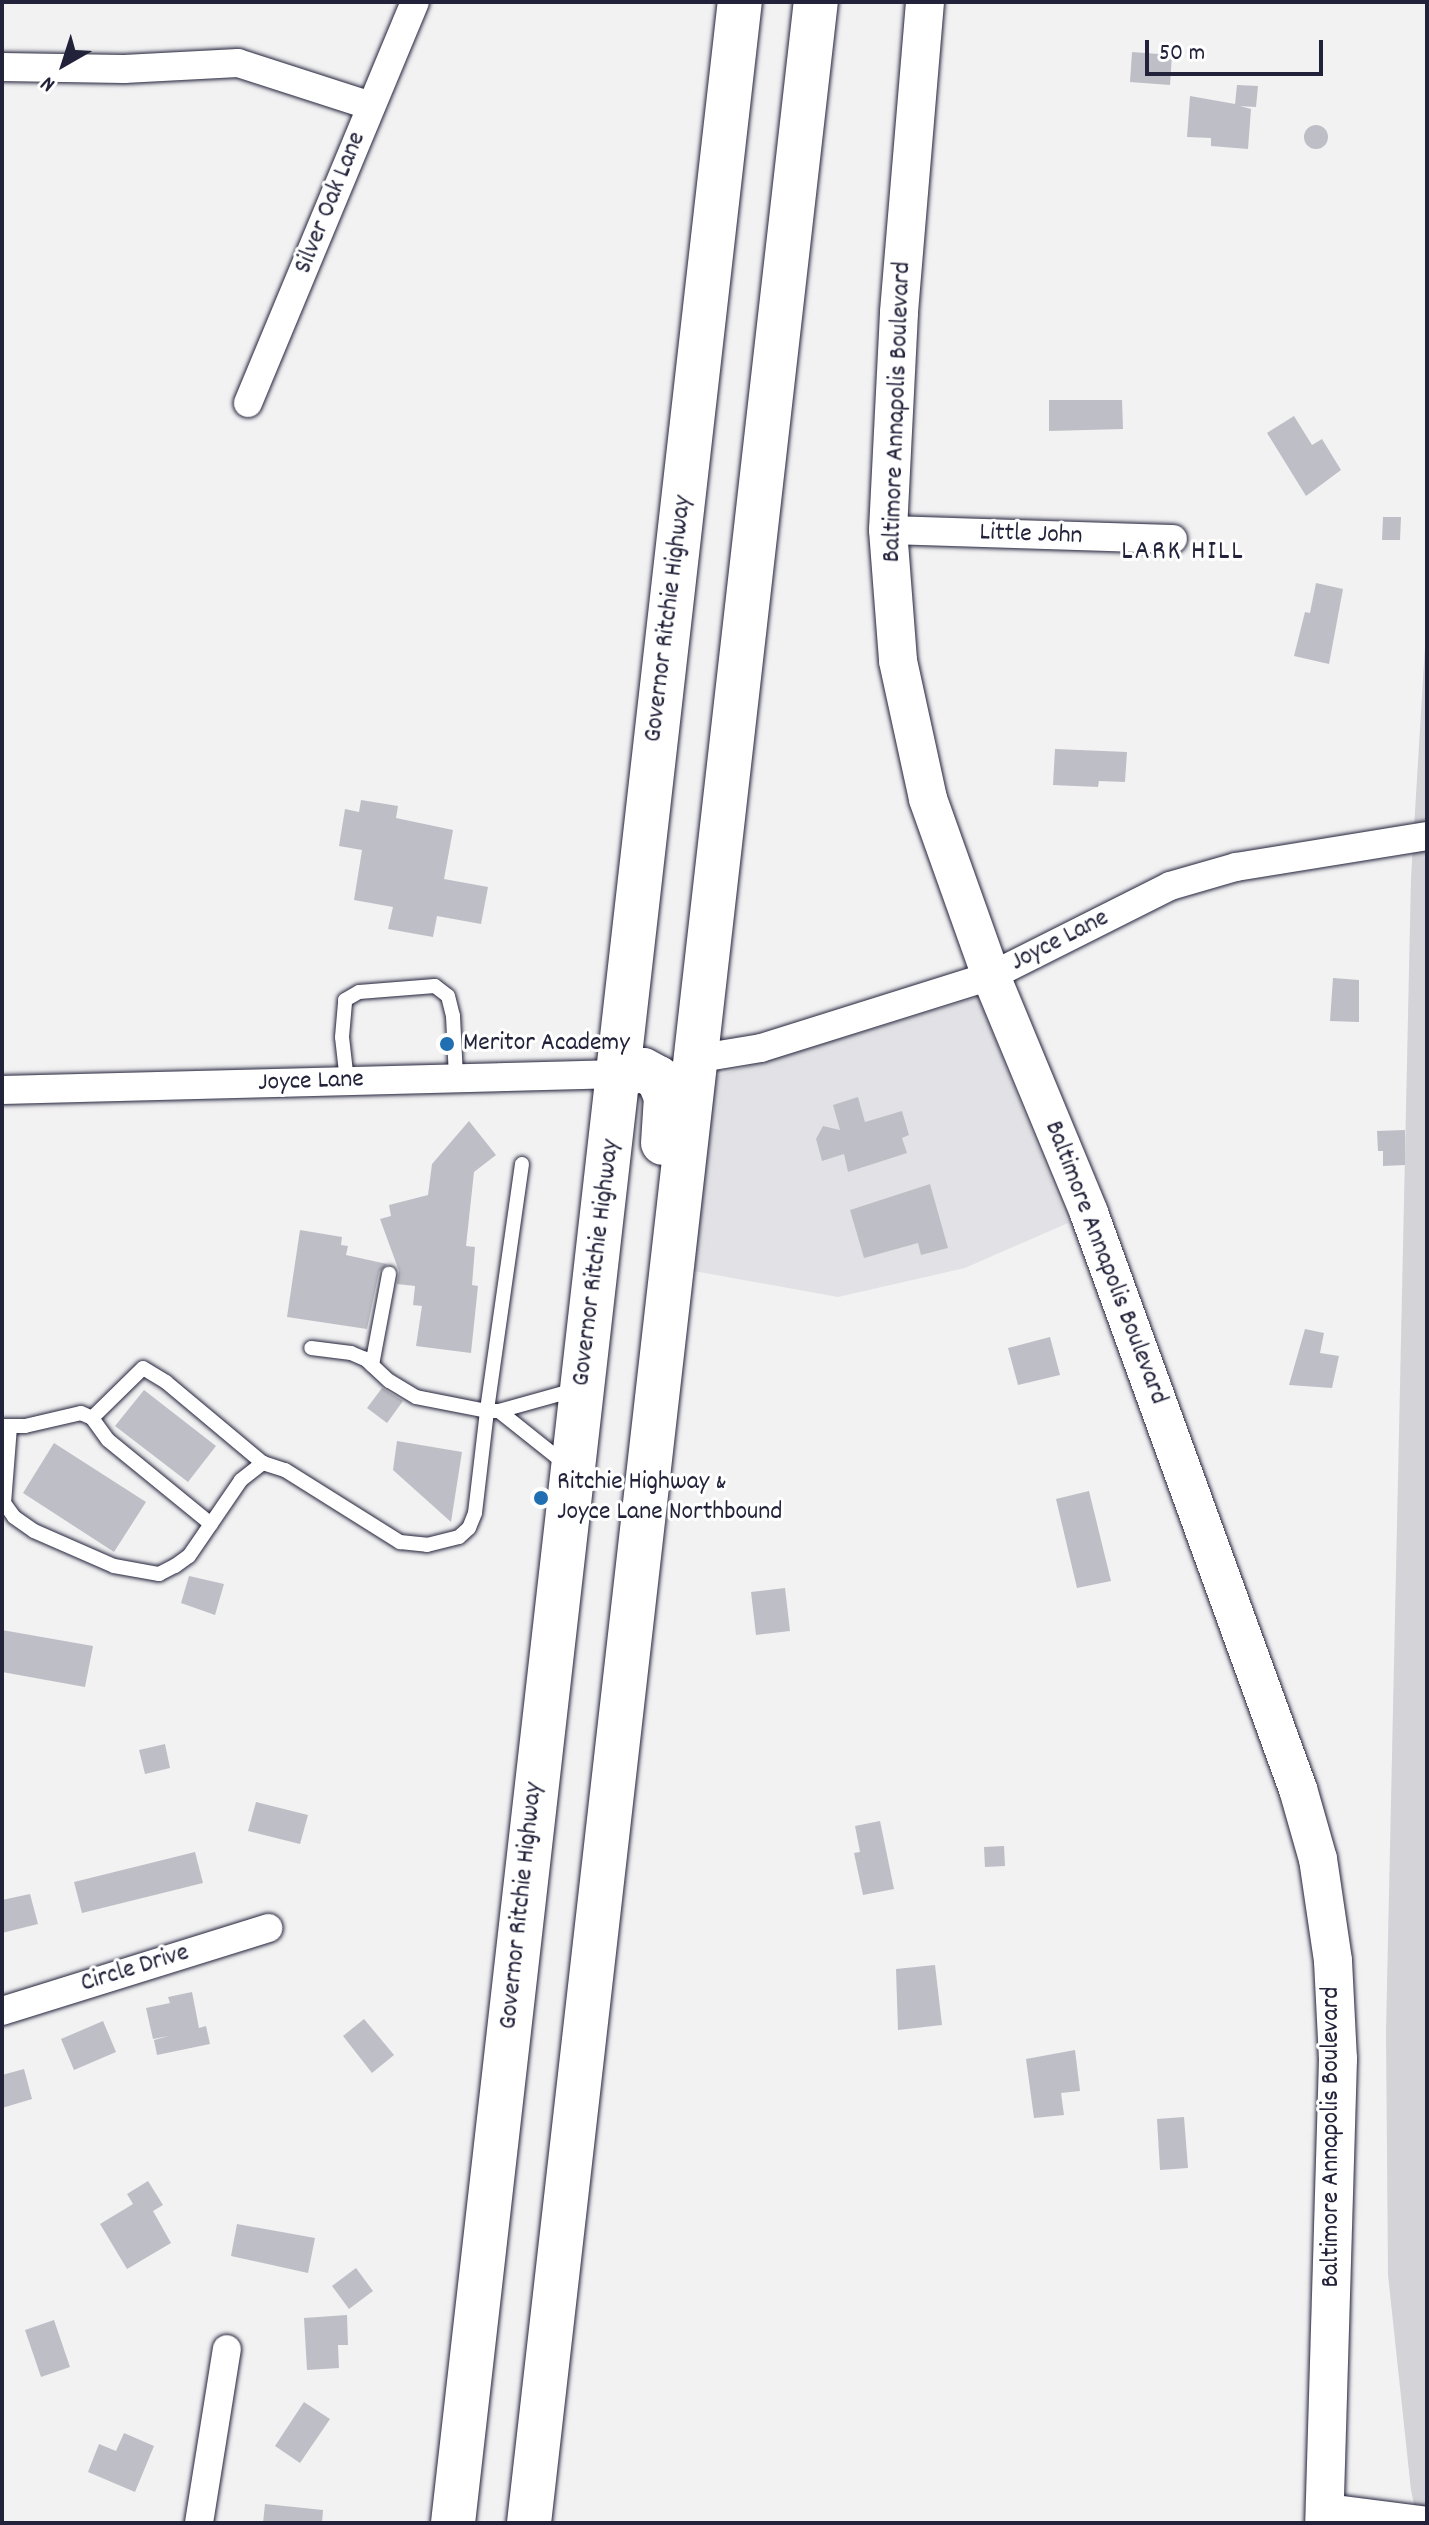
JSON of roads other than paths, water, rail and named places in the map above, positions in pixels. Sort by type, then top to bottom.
[{"type":"highway","name":"Governor Ritchie Highway","points":[[453,2523],[740,2]]},
{"type":"highway","points":[[529,2523],[816,2]]},
{"type":"highway","points":[[635,915],[650,1033],[663,1050],[695,1059]]},
{"type":"highway","points":[[620,1074],[643,1070],[658,1078],[666,1097],[657,1217],[669,1289]]},
{"type":"street","name":"Silver Oak Lane","points":[[248,403],[415,2]]},
{"type":"street","name":"Baltimore Annapolis Boulevard","points":[[925,2],[899,313],[888,530],[898,661],[928,799],[991,976],[1089,1213],[1298,1789],[1318,1859],[1333,1961],[1338,2059],[1325,2515]]},
{"type":"street","points":[[2,67],[124,69],[238,63],[371,106]]},
{"type":"street","name":"Little John","points":[[888,530],[1173,539]]},
{"type":"street","name":"Joyce Lane","points":[[695,1059],[761,1048],[991,976],[1170,886],[1236,867],[1427,836]]},
{"type":"street","name":"Joyce Lane","points":[[2,1090],[620,1074]]},
{"type":"street","name":"Circle Drive","points":[[2,2011],[268,1928]]},
{"type":"street","points":[[199,2523],[227,2349]]},
{"type":"street","points":[[1325,2515],[1427,2521]]},
{"type":"lane","points":[[347,1081],[342,1037],[345,1000],[359,992],[435,986],[448,996],[453,1016],[456,1078]]},
{"type":"lane","points":[[92,1418],[143,1368],[166,1382],[263,1463],[285,1470],[400,1542],[427,1545],[446,1542],[469,1528],[475,1513],[493,1411],[522,1164]]},
{"type":"lane","points":[[372,1365],[389,1274]]},
{"type":"lane","points":[[311,1348],[351,1353],[416,1397],[493,1411],[581,1388]]},
{"type":"lane","points":[[493,1411],[572,1469]]},
{"type":"lane","points":[[211,1524],[108,1440],[92,1418],[81,1413],[69,1414],[6,1426],[4,1503],[14,1517],[34,1531],[114,1566],[159,1574],[189,1556],[211,1524],[241,1480],[263,1463]]},
{"type":"place","name":"Meritor Academy","points":[[447,1044]]},
{"type":"place","name":"Ritchie Highway & Joyce Lane Northbound","points":[[541,1498]]},
{"type":"district","name":"LARK HILL","points":[[1183,553]]}]
